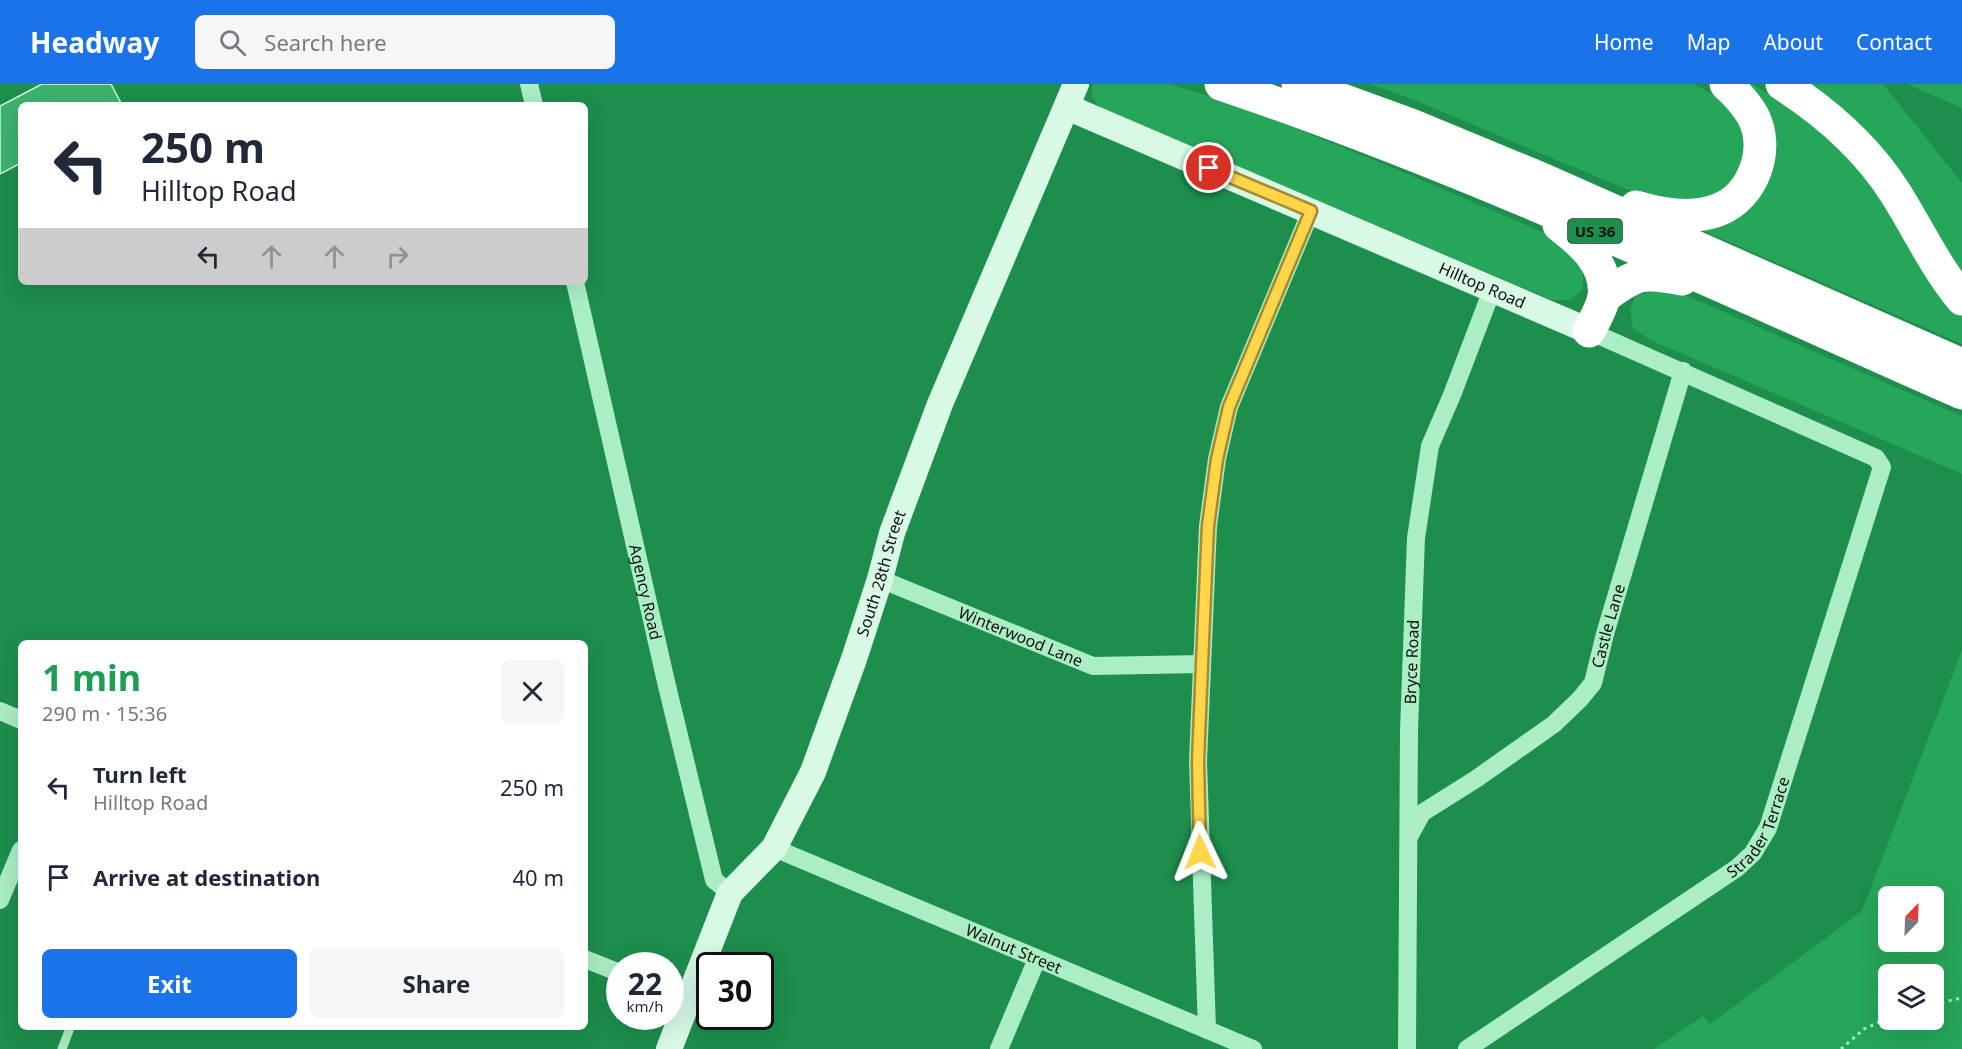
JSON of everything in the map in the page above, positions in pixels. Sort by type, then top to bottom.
[{"type":"highway","name":"US 36","points":[[1221,84],[1402,150],[1538,191],[1962,365]]},
{"type":"highway","name":"US 36","points":[[1298,84],[1411,125],[1721,286],[1962,393]]},
{"type":"highway","points":[[1538,191],[1664,214],[1706,214],[1729,205],[1738,198],[1756,171],[1760,153],[1760,135],[1753,116],[1738,95],[1726,84]]},
{"type":"highway","points":[[1782,84],[1833,121],[1856,142],[1877,167],[1962,299]]},
{"type":"highway","points":[[1538,191],[1575,237],[1593,255],[1601,275],[1604,297]]},
{"type":"highway","points":[[1589,331],[1604,297],[1638,275],[1661,275],[1721,286]]},
{"type":"street","points":[[529,84],[533,102]]},
{"type":"street","name":"Hilltop Road","points":[[1071,96],[1311,211],[1683,371],[1876,458],[1882,467],[1880,477]]},
{"type":"street","name":"South 28th Street","points":[[684,988],[730,893],[774,848],[813,772],[831,727],[880,579],[892,533],[940,404],[1071,96]]},
{"type":"street","points":[[1207,1030],[1198,761],[1208,526],[1217,459],[1229,407],[1311,211]]},
{"type":"street","name":"Agency Road","points":[[576,285],[667,686],[714,880],[730,893]]},
{"type":"street","name":"Bryce Road","points":[[1407,1049],[1409,730],[1416,538],[1430,446],[1492,290]]},
{"type":"street","name":"Castle Lane","points":[[1409,837],[1422,813],[1476,779],[1554,724],[1593,683],[1605,634],[1683,371]]},
{"type":"street","name":"Strader Terrace","points":[[1467,1049],[1727,874],[1753,853],[1768,828],[1880,477]]},
{"type":"street","name":"Winterwood Lane","points":[[880,579],[1093,666],[1202,664]]},
{"type":"street","points":[[0,711],[18,719]]},
{"type":"street","name":"Walnut Street","points":[[774,848],[1253,1049]]},
{"type":"street","points":[[0,900],[18,857]]},
{"type":"street","points":[[999,1049],[1037,958]]},
{"type":"street","points":[[588,960],[606,967]]},
{"type":"street","name":"South 28th Street","points":[[669,1049],[673,1030]]},
{"type":"lane","points":[[62,1049],[69,1030]]},
{"type":"path","points":[[1944,1002],[1962,998]]},
{"type":"path","points":[[1841,1049],[1864,1029],[1878,1023]]},
{"type":"green space","points":[[1093,84],[1169,84],[1235,104],[1398,170],[1556,238],[1570,249],[1582,266],[1582,290],[1570,300],[1552,300],[1100,108],[1091,95]]},
{"type":"green space","points":[[1369,84],[1694,84],[1724,101],[1742,125],[1745,152],[1735,177],[1721,192],[1678,206],[1638,194],[1407,97]]},
{"type":"green space","points":[[1743,84],[1752,84],[1822,130],[1866,168],[1942,292],[1962,317],[1962,344],[1695,227],[1763,182]]},
{"type":"green space","points":[[1805,84],[1883,84],[1962,183],[1962,275]]},
{"type":"green space","points":[[1907,84],[1962,84],[1962,108]]},
{"type":"green space","points":[[1656,291],[1687,296],[1962,416],[1962,474],[1650,340],[1633,328],[1630,309],[1636,295]]},
{"type":"green space","points":[[1962,650],[1962,1049],[1654,1049],[1703,1016],[1710,1024],[1862,911]]},
{"type":"building","points":[[42,84],[111,84],[120,102],[18,102],[18,165],[0,174],[0,106]]},
{"type":"route","points":[[1200,852],[1198,761],[1202,664],[1208,526],[1217,459],[1229,407],[1311,211],[1209,168]]}]
